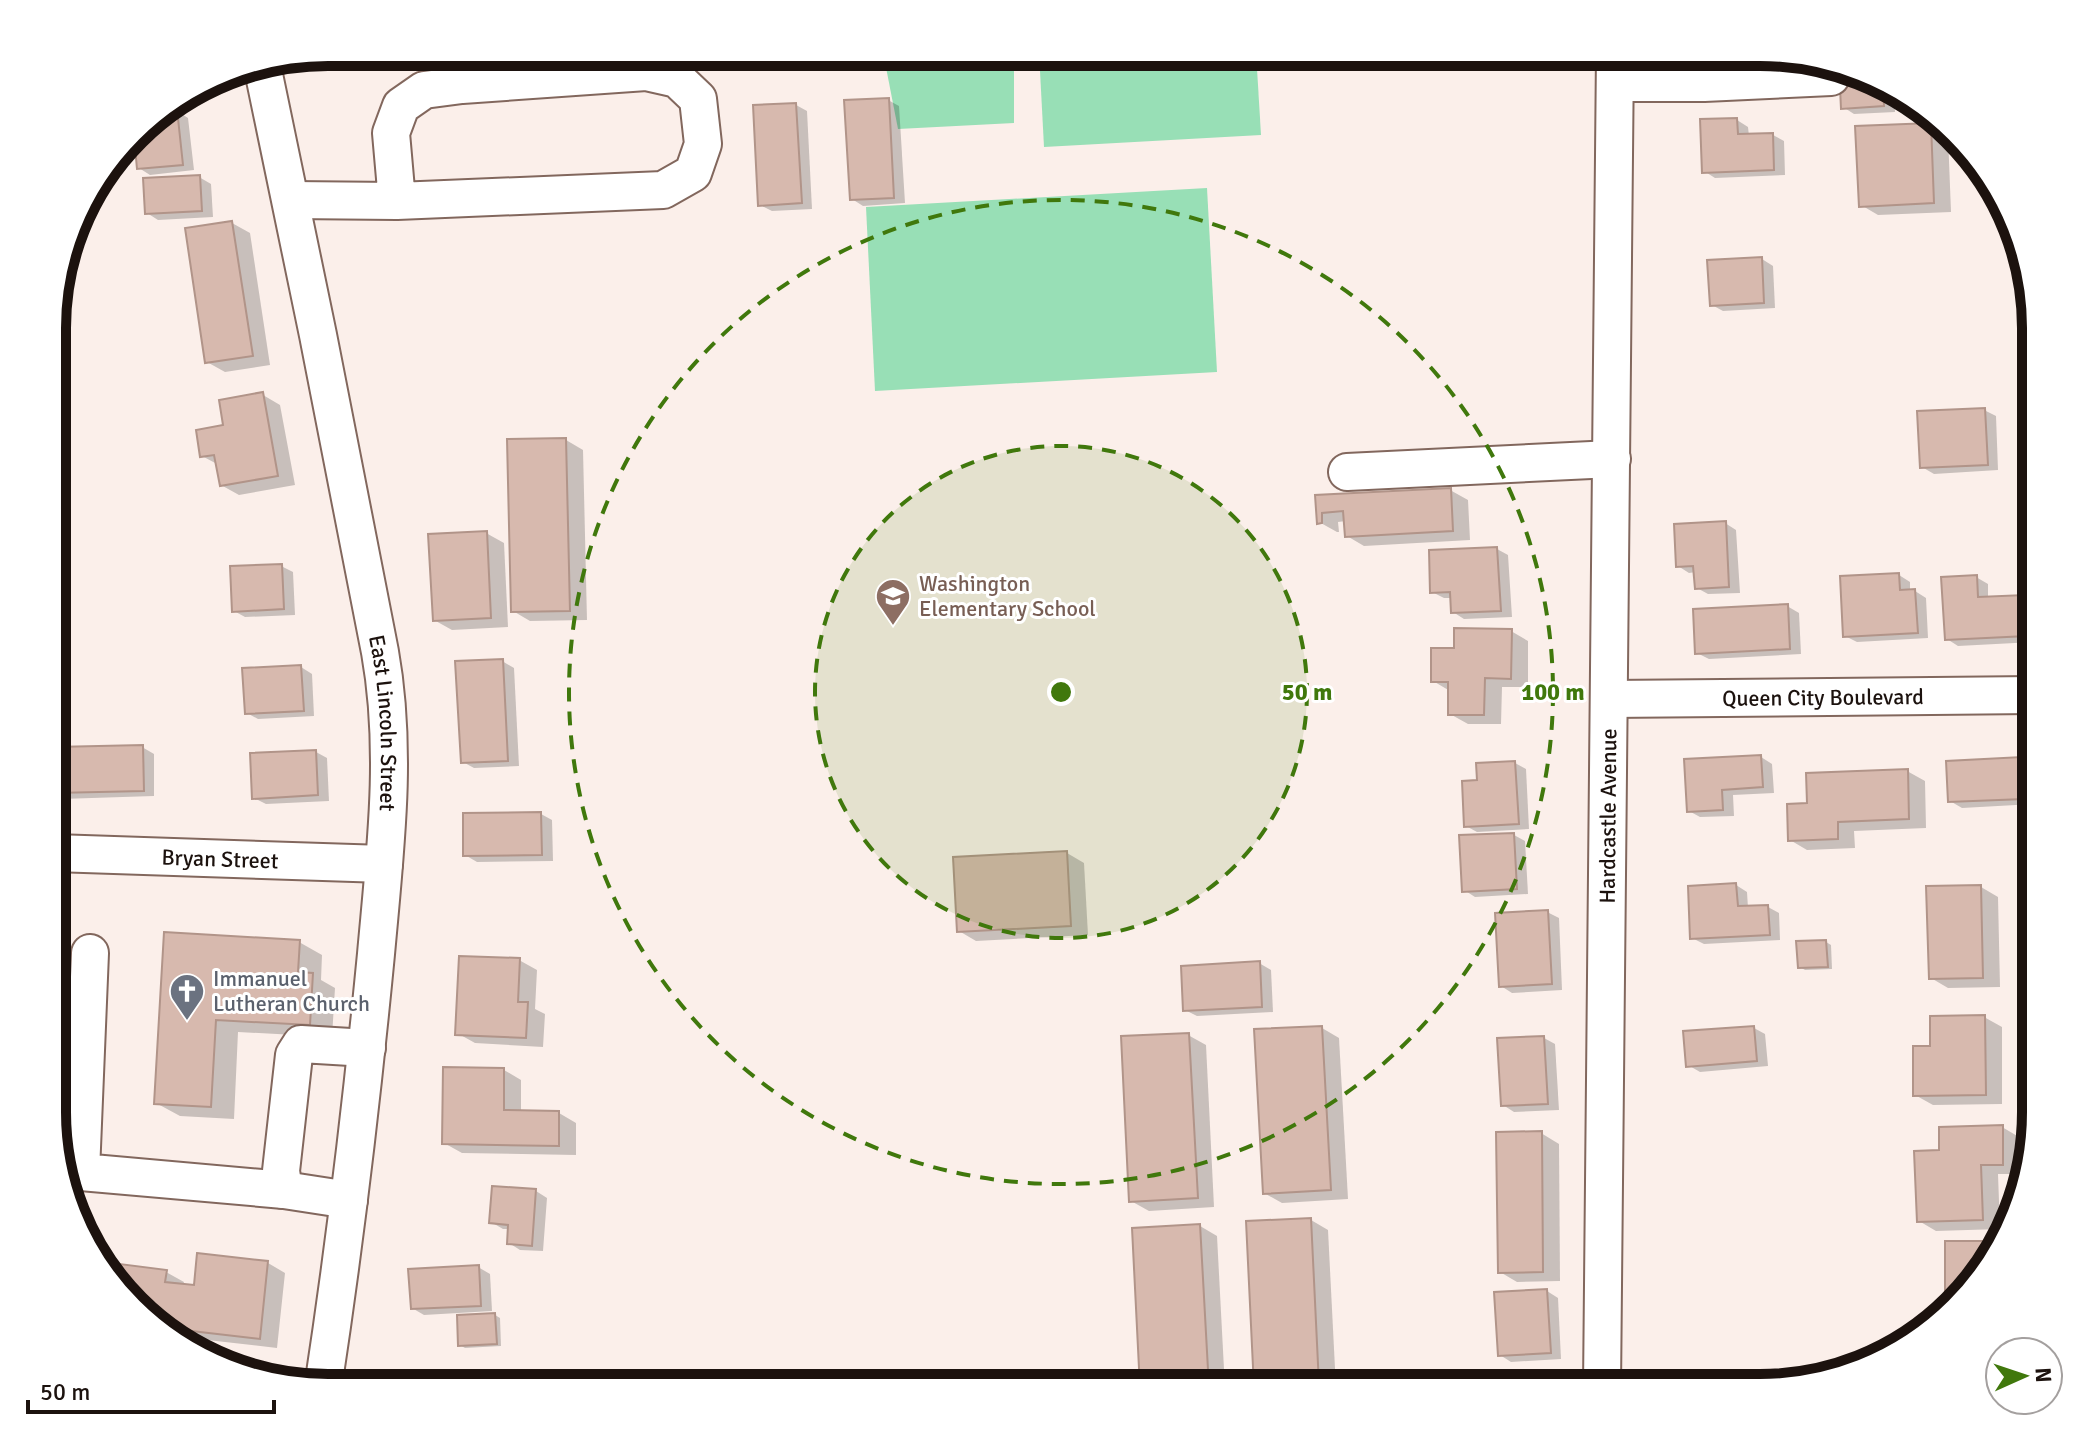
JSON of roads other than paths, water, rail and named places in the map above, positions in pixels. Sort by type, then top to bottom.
[{"type":"street","points":[[1615,68],[1704,83],[1831,77]]},
{"type":"street","name":"Hardcastle Avenue","points":[[1602,1374],[1615,68]]},
{"type":"street","points":[[291,200],[397,201],[663,190],[693,173],[703,144],[698,99],[677,79],[646,72],[424,90],[401,106],[391,133],[397,201]]},
{"type":"street","name":"East Lincoln Street","points":[[271,73],[291,200],[386,682],[390,748],[384,864],[367,1048],[325,1373]]},
{"type":"street","points":[[1347,472],[1612,459]]},
{"type":"street","name":"Queen City Boulevard","points":[[1609,699],[2021,695]]},
{"type":"street","name":"Bryan Street","points":[[67,853],[384,864]]},
{"type":"street","points":[[90,953],[81,1172],[284,1190],[349,1200]]},
{"type":"street","points":[[284,1190],[281,1171],[294,1055],[301,1044],[367,1048]]},
{"type":"place","name":"Washington Elementary School","points":[[893,627]]},
{"type":"place","name":"Immanuel Lutheran Church","points":[[187,1022]]}]
